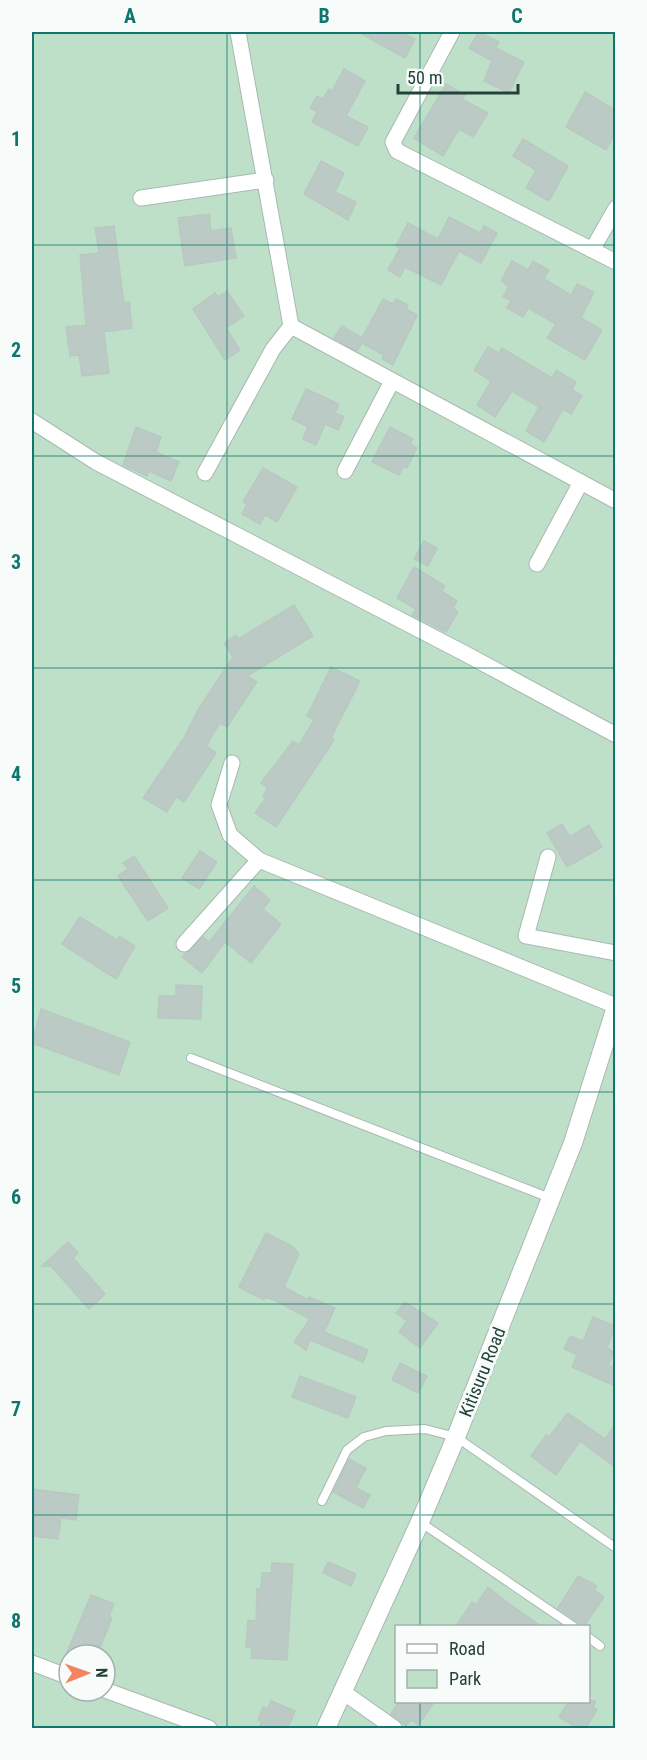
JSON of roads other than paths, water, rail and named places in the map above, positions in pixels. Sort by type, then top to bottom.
[{"type":"street","points":[[205,473],[273,349],[291,326],[238,32]]},
{"type":"street","points":[[452,32],[393,142],[397,151],[615,262]]},
{"type":"street","points":[[141,198],[266,180]]},
{"type":"street","points":[[592,250],[615,208]]},
{"type":"street","points":[[291,326],[615,501]]},
{"type":"street","points":[[345,471],[392,381]]},
{"type":"street","points":[[32,421],[96,462],[443,642],[615,735]]},
{"type":"street","points":[[537,564],[581,482]]},
{"type":"street","points":[[232,763],[219,805],[230,835],[259,861],[615,1006]]},
{"type":"street","points":[[548,857],[526,936],[615,953]]},
{"type":"street","points":[[184,944],[259,861]]},
{"type":"street","name":"Kitisuru Road","points":[[326,1728],[420,1522],[456,1437],[573,1143],[615,1006]]},
{"type":"street","points":[[32,1663],[57,1672]]},
{"type":"street","points":[[343,1692],[394,1728]]},
{"type":"street","points":[[117,1694],[209,1728]]},
{"type":"lane","points":[[191,1058],[551,1198]]},
{"type":"lane","points":[[322,1501],[347,1450],[364,1437],[386,1431],[425,1429],[456,1437],[615,1548]]},
{"type":"lane","points":[[420,1522],[572,1625]]},
{"type":"lane","points":[[590,1638],[600,1646]]}]
